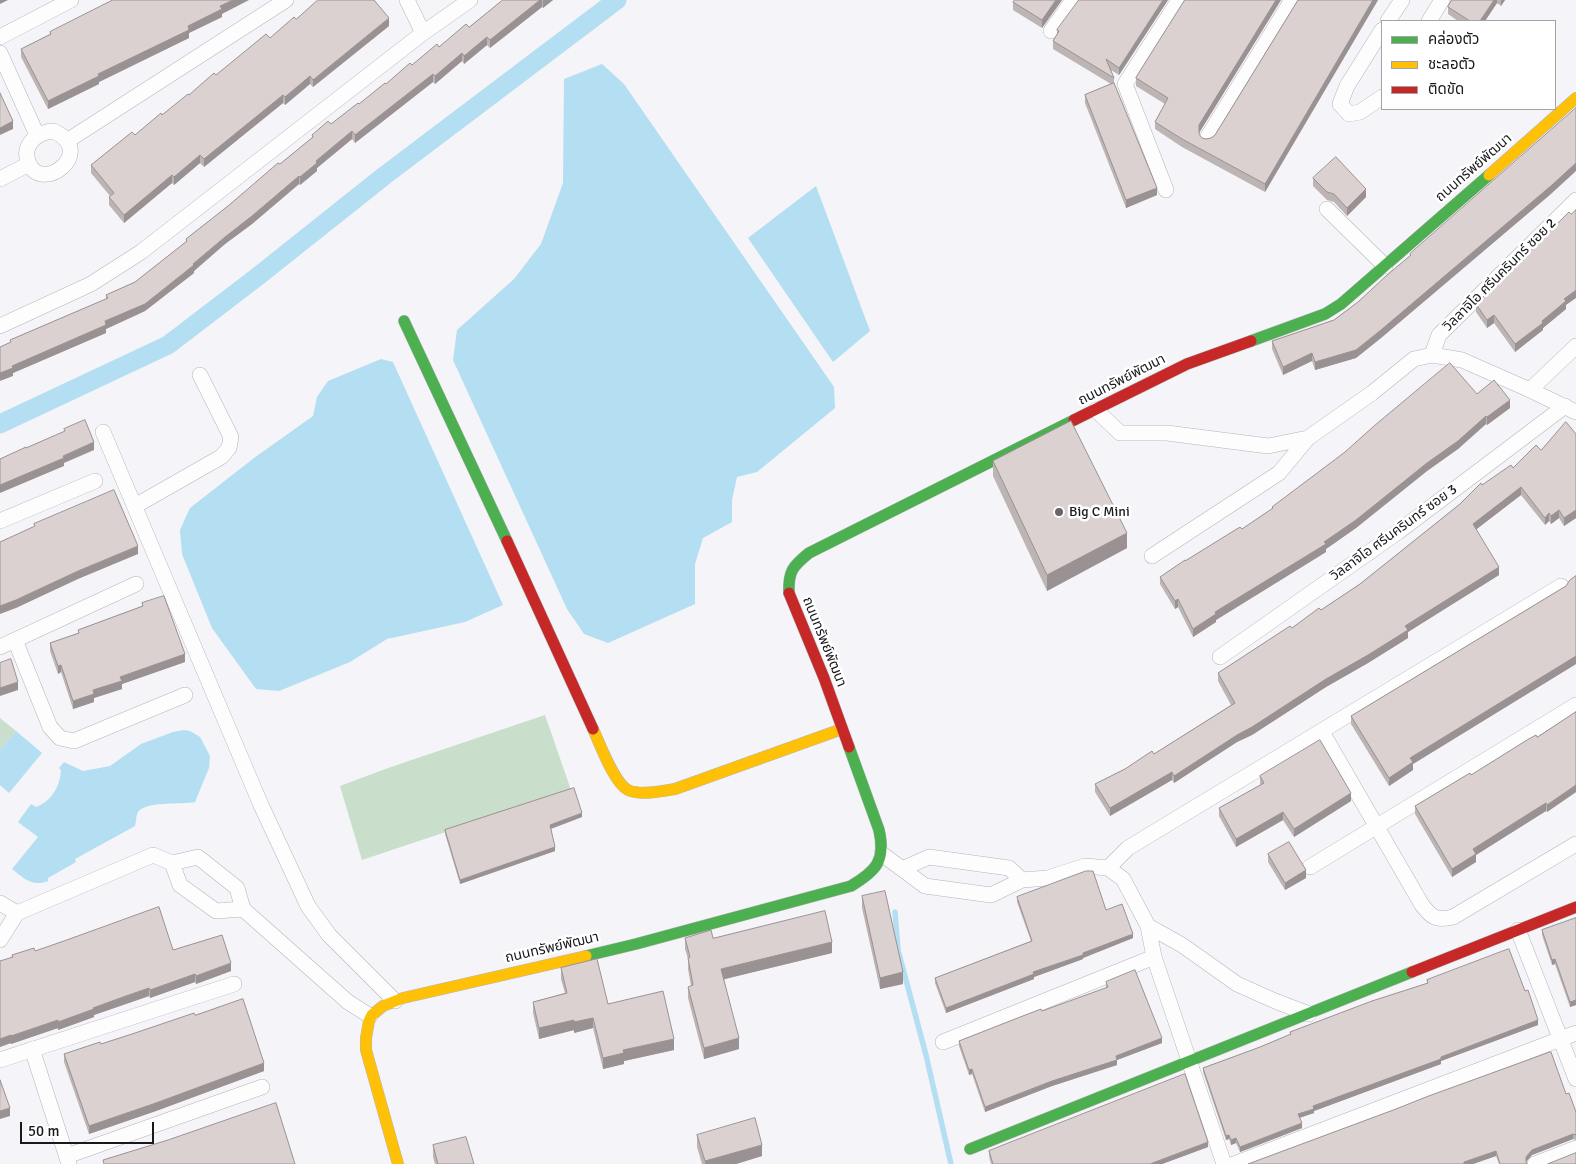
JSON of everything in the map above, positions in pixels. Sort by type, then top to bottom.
[{"type":"street","points":[[0,37],[71,0]]},
{"type":"street","points":[[67,141],[286,0]]},
{"type":"street","points":[[407,0],[423,33]]},
{"type":"street","points":[[0,326],[91,284],[141,252],[423,33],[470,0]]},
{"type":"street","points":[[1051,31],[1073,0]]},
{"type":"street","points":[[1166,190],[1125,84],[1179,0]]},
{"type":"street","points":[[1207,138],[1292,0]]},
{"type":"street","points":[[1389,20],[1402,0]]},
{"type":"street","points":[[1430,20],[1442,0]]},
{"type":"street","points":[[1381,32],[1346,86],[1340,104],[1349,114],[1360,112],[1381,98]]},
{"type":"street","points":[[0,53],[37,136]]},
{"type":"street","name":"ถนนทรัพย์พัฒนา","points":[[370,1016],[384,1004],[636,944],[851,886],[869,875],[882,854],[879,830],[824,678],[789,595],[792,567],[809,553],[1187,364],[1325,314],[1341,304],[1576,98]]},
{"type":"street","points":[[53,131],[67,141],[70,149],[69,157],[66,165],[60,171],[50,174],[41,173],[34,170],[29,164],[26,156],[31,142],[37,136],[53,131]]},
{"type":"street","points":[[0,179],[29,164]]},
{"type":"street","name":"วิลลาจิโอ ศรีนครินทร์ ซอย 2","points":[[1432,354],[1439,335],[1576,200]]},
{"type":"street","points":[[1327,209],[1385,266]]},
{"type":"street","points":[[404,321],[558,650],[614,775],[628,790],[649,793],[675,789],[842,729]]},
{"type":"street","points":[[1530,390],[1576,346]]},
{"type":"street","points":[[1152,556],[1279,474],[1308,438],[1372,394],[1414,359],[1432,354],[1462,360],[1570,409]]},
{"type":"street","points":[[135,506],[221,457],[229,448],[231,437],[200,375]]},
{"type":"street","name":"วิลลาจิโอ ศรีนครินทร์ ซอย 3","points":[[1220,657],[1570,409]]},
{"type":"street","points":[[1096,410],[1120,433],[1166,433],[1268,446],[1308,438]]},
{"type":"street","points":[[103,432],[262,805],[308,906],[329,935],[395,1001]]},
{"type":"street","points":[[0,522],[95,480]]},
{"type":"street","points":[[0,647],[136,584]]},
{"type":"street","points":[[1108,868],[1128,848],[1561,586]]},
{"type":"street","points":[[15,640],[50,727],[60,738],[74,741],[185,695]]},
{"type":"street","points":[[1310,867],[1576,705]]},
{"type":"street","points":[[1322,732],[1428,913],[1435,918],[1453,917],[1576,844]]},
{"type":"street","points":[[882,854],[924,886],[991,895],[1022,880],[1048,878],[1085,866],[1108,868],[1123,879],[1148,926],[1154,957],[1224,1164]]},
{"type":"street","points":[[0,940],[17,913],[153,855],[172,863],[198,857],[237,888],[243,909],[348,1002],[370,1016],[365,1031],[366,1050],[398,1164]]},
{"type":"street","points":[[902,868],[929,857],[1009,868],[1022,880]]},
{"type":"street","points":[[172,863],[180,884],[216,911],[243,909]]},
{"type":"street","points":[[0,903],[17,913]]},
{"type":"street","points":[[970,1149],[1576,907]]},
{"type":"street","points":[[1148,926],[1182,945],[1237,984],[1309,1014]]},
{"type":"street","points":[[1518,930],[1576,1079]]},
{"type":"street","points":[[943,1042],[1154,957]]},
{"type":"street","points":[[0,1060],[234,984]]},
{"type":"street","points":[[1234,1164],[1576,1032]]},
{"type":"street","points":[[32,1049],[68,1160],[262,1087]]},
{"type":"street","points":[[1535,1164],[1576,1148]]},
{"type":"green space","points":[[545,715],[571,790],[362,860],[340,786]]},
{"type":"green space","points":[[0,718],[16,731],[0,750]]},
{"type":"water","points":[[602,64],[624,84],[834,387],[835,408],[757,472],[737,477],[732,500],[732,522],[703,538],[695,564],[695,604],[608,643],[584,634],[567,609],[453,360],[457,330],[514,279],[541,244],[563,183],[564,79]]},
{"type":"water","points":[[816,186],[870,331],[833,362],[748,238]]},
{"type":"water","points":[[381,359],[393,362],[503,605],[465,622],[387,639],[350,662],[279,691],[256,689],[212,628],[182,554],[180,530],[190,508],[254,458],[313,416],[317,397],[328,381]]},
{"type":"water","points":[[184,730],[200,737],[210,756],[209,768],[195,802],[154,805],[140,810],[137,814],[135,826],[75,859],[76,862],[48,878],[48,881],[42,883],[33,882],[25,879],[12,869],[38,837],[18,822],[31,804],[36,807],[51,797],[59,782],[61,770],[59,768],[64,762],[83,771],[110,766],[141,744],[173,732]]},
{"type":"water","points":[[16,731],[42,753],[9,793],[0,785],[0,750]]},
{"type":"building","points":[[113,0],[233,0],[220,6],[222,9],[188,26],[189,30],[98,74],[99,76],[48,101],[21,49]]},
{"type":"building","points":[[318,0],[374,0],[389,18],[313,80],[310,76],[285,97],[283,95],[204,159],[200,155],[174,177],[172,175],[124,215],[109,197],[114,193],[91,165],[132,132],[135,135],[161,113],[162,115],[189,95],[214,73],[216,75],[266,34],[270,38],[294,17],[296,19]]},
{"type":"building","points":[[503,0],[540,0],[490,40],[487,37],[464,56],[462,53],[435,76],[433,74],[355,135],[352,131],[316,161],[317,163],[145,304],[105,321],[106,325],[0,373],[0,347],[11,342],[10,340],[108,298],[106,295],[135,282],[187,241],[186,239],[278,163],[280,164],[313,137],[312,135],[328,121],[331,124],[386,84],[410,63],[412,65],[437,44],[439,47],[466,24],[469,27]]},
{"type":"building","points":[[1015,0],[1056,0],[1042,20],[1013,2]]},
{"type":"building","points":[[1079,0],[1163,0],[1119,68],[1106,59],[1114,78],[1053,41],[1059,31],[1057,30]]},
{"type":"building","points":[[1185,0],[1276,0],[1199,125],[1199,134],[1202,138],[1206,139],[1215,135],[1298,0],[1373,0],[1265,184],[1182,139],[1155,122],[1168,98],[1136,78]]},
{"type":"building","points":[[1452,0],[1494,0],[1481,20],[1468,20],[1448,7]]},
{"type":"building","points":[[1114,83],[1157,188],[1126,200],[1085,95]]},
{"type":"building","points":[[0,93],[13,121],[0,128]]},
{"type":"building","points":[[1576,108],[1576,163],[1552,185],[1356,350],[1315,362],[1312,353],[1283,367],[1272,341],[1334,320],[1358,302]]},
{"type":"building","points":[[1336,157],[1366,189],[1347,208],[1334,194],[1327,192],[1313,178]]},
{"type":"building","points":[[1576,210],[1576,290],[1542,321],[1543,323],[1515,344],[1494,315],[1487,320],[1476,304],[1569,212],[1571,214]]},
{"type":"building","points":[[1450,363],[1477,394],[1494,380],[1510,400],[1486,416],[1458,441],[1427,463],[1356,520],[1324,542],[1326,544],[1215,612],[1216,614],[1193,629],[1178,599],[1175,601],[1160,577],[1240,527],[1242,529],[1273,508],[1345,452]]},
{"type":"building","points":[[85,420],[94,442],[63,456],[64,458],[0,485],[0,459],[65,431],[64,429]]},
{"type":"building","name":"Big C Mini","points":[[1071,421],[1127,533],[1047,575],[993,461]]},
{"type":"building","points":[[1566,422],[1576,434],[1576,510],[1564,518],[1559,510],[1551,516],[1549,513],[1545,518],[1521,487],[1473,524],[1499,567],[1405,626],[1408,630],[1326,679],[1174,776],[1172,772],[1110,808],[1095,784],[1125,769],[1152,751],[1154,754],[1235,703],[1218,673],[1290,626],[1292,628],[1319,608],[1321,610],[1360,584],[1460,504],[1481,483],[1482,485],[1511,465],[1513,468],[1536,445],[1541,450]]},
{"type":"building","points":[[114,490],[138,546],[0,606],[0,542],[35,526],[34,524]]},
{"type":"building","points":[[1576,576],[1576,656],[1410,758],[1413,762],[1389,778],[1351,716],[1566,586]]},
{"type":"building","points":[[164,596],[185,654],[120,677],[122,681],[93,690],[94,694],[73,701],[61,665],[58,666],[50,643],[79,633],[78,630],[143,606],[142,603]]},
{"type":"building","points":[[11,659],[18,682],[0,688],[0,663]]},
{"type":"building","points":[[1576,712],[1576,785],[1547,805],[1546,803],[1473,849],[1476,854],[1452,869],[1415,806],[1470,773],[1471,775],[1527,740],[1536,735],[1537,737]]},
{"type":"building","points":[[1320,740],[1351,793],[1294,829],[1283,812],[1236,839],[1219,808],[1264,783],[1260,776]]},
{"type":"building","points":[[574,788],[582,813],[550,825],[555,847],[460,880],[445,830]]},
{"type":"building","points":[[1289,842],[1306,870],[1285,883],[1268,854]]},
{"type":"building","points":[[1086,871],[1093,871],[1106,910],[1122,904],[1133,934],[946,1008],[935,978],[1032,941],[1017,897]]},
{"type":"building","points":[[885,891],[903,972],[880,978],[862,896]]},
{"type":"building","points":[[159,907],[173,950],[222,935],[231,963],[196,976],[195,974],[150,990],[149,988],[58,1022],[58,1020],[0,1039],[0,961],[13,957],[12,955],[34,948],[35,951]]},
{"type":"building","points":[[825,911],[832,942],[721,969],[739,1038],[704,1048],[688,987],[693,985],[688,958],[690,957],[685,938],[711,930],[713,938]]},
{"type":"building","points":[[1576,918],[1576,1000],[1570,1002],[1555,959],[1552,960],[1542,930]]},
{"type":"building","points":[[1509,949],[1525,991],[1528,990],[1538,1020],[1441,1057],[1441,1059],[1313,1106],[1314,1109],[1298,1114],[1302,1123],[1240,1147],[1236,1138],[1231,1140],[1229,1135],[1226,1136],[1203,1068],[1372,1001],[1428,983],[1427,980]]},
{"type":"building","points":[[597,959],[608,1004],[663,991],[674,1039],[623,1050],[624,1053],[603,1058],[593,1018],[539,1028],[533,1002],[567,993],[561,968]]},
{"type":"building","points":[[1135,970],[1162,1038],[1116,1056],[1117,1060],[1052,1081],[985,1107],[972,1069],[969,1070],[959,1041],[1041,1009],[1042,1011],[1108,987],[1106,982]]},
{"type":"building","points":[[243,999],[264,1063],[89,1126],[64,1054]]},
{"type":"building","points":[[1551,1052],[1566,1094],[1569,1093],[1576,1112],[1576,1135],[1573,1134],[1532,1150],[1526,1157],[1527,1164],[1500,1164],[1496,1151],[1464,1162],[1464,1164],[1248,1164],[1426,1097]]},
{"type":"building","points":[[1185,1074],[1208,1142],[1150,1164],[993,1164],[989,1151]]},
{"type":"building","points":[[0,1080],[10,1108],[0,1111]]},
{"type":"building","points":[[276,1103],[295,1164],[104,1164],[103,1160]]},
{"type":"building","points":[[755,1118],[762,1145],[705,1161],[697,1135]]},
{"type":"building","points":[[466,1137],[474,1164],[438,1164],[433,1145]]},
{"type":"building","points":[[1576,1153],[1576,1164],[1548,1164]]},
{"type":"waterway","points":[[0,424],[168,345],[384,176],[617,0]]},
{"type":"waterway","points":[[895,912],[898,950],[926,1055],[951,1164]]},
{"type":"traffic: fast","points":[[1251,341],[1325,314],[1341,304],[1489,175]]},
{"type":"traffic: fast","points":[[404,321],[507,541]]},
{"type":"traffic: fast","points":[[789,593],[791,574],[799,562],[809,553],[1074,420]]},
{"type":"traffic: fast","points":[[586,956],[851,886],[867,875],[873,870],[880,857],[881,841],[879,830],[849,747]]},
{"type":"traffic: fast","points":[[970,1149],[1412,972]]},
{"type":"traffic: slow","points":[[1489,175],[1576,98]]},
{"type":"traffic: slow","points":[[593,729],[618,780],[628,790],[645,793],[675,789],[842,729]]},
{"type":"traffic: slow","points":[[398,1164],[366,1050],[366,1038],[372,1015],[383,1006],[403,998],[586,956]]},
{"type":"traffic: jam","points":[[1074,420],[1187,364],[1251,341]]},
{"type":"traffic: jam","points":[[507,541],[593,729]]},
{"type":"traffic: jam","points":[[789,593],[824,678],[849,747]]},
{"type":"traffic: jam","points":[[1412,972],[1576,907]]},
{"type":"place","name":"Big C Mini","points":[[1059,512]]}]
